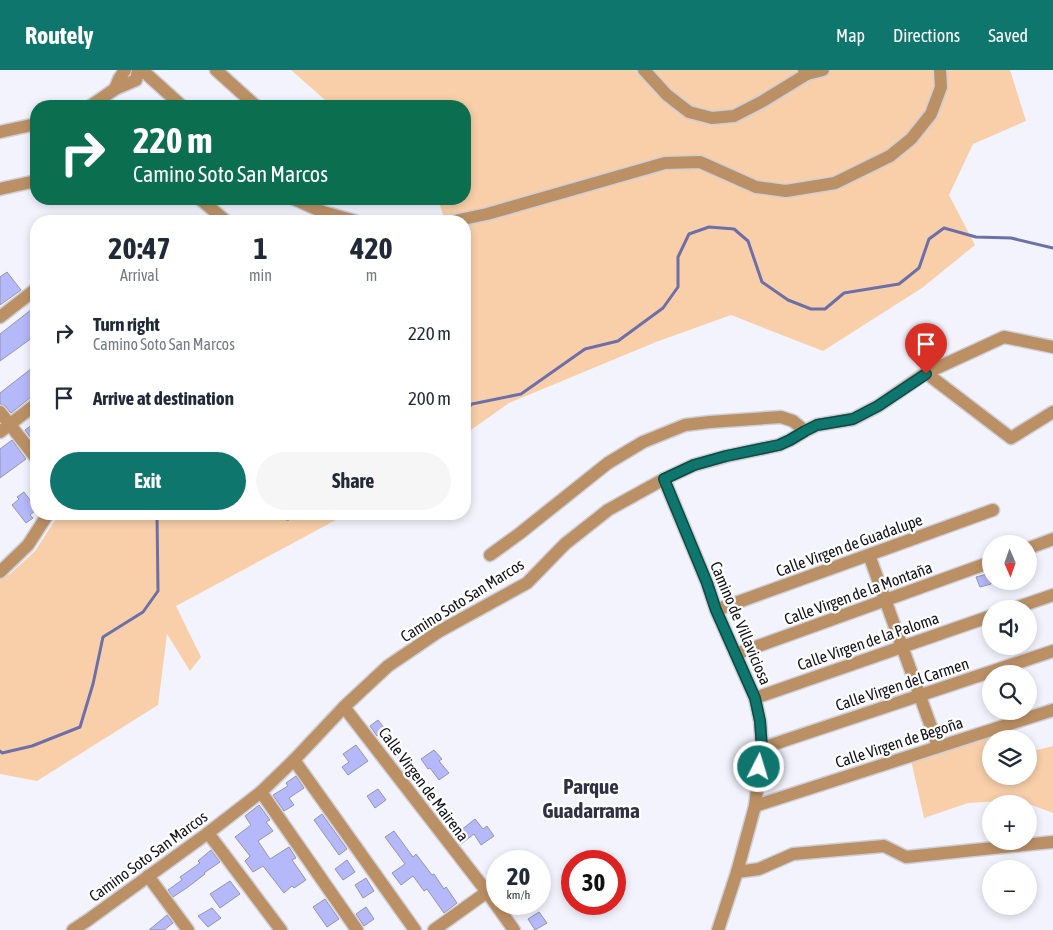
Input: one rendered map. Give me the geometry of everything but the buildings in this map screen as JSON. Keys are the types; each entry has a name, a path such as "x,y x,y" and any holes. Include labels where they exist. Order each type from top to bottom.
{"street":[{"path":"115,89 125,70"},
{"path":"100,100 115,89 136,80 138,70"},
{"path":"142,70 175,100"},
{"path":"216,70 249,100"},
{"path":"644,70 667,95 689,112 712,118 734,116 763,101 805,72 823,70"},
{"path":"471,217 665,163 700,162 756,187 786,191 835,184 890,156 911,140 931,114 941,87 940,70"},
{"path":"0,132 30,125"},
{"path":"0,189 30,182"},
{"path":"207,205 219,215"},
{"path":"307,205 334,215"},
{"path":"0,317 30,293"},
{"name":"Camino Soto San Marcos","path":"73,930 92,925 148,876 261,792 344,707 388,666 438,632 527,583 564,544 608,510 664,479 694,465 779,445 812,427 853,419 878,406 926,374 1004,337 1053,348"},
{"path":"926,374 1011,438 1053,412"},
{"path":"5,428 30,409"},
{"path":"0,412 5,428 30,452"},
{"path":"490,555 608,463 643,442 674,429 685,425 710,422 782,417 793,421 805,431"},
{"name":"Camino de Villaviciosa","path":"664,479 707,583 716,610 755,698 760,721 762,748 755,806 737,872 718,930"},
{"name":"Calle Virgen de Guadalupe","path":"716,610 993,510"},
{"path":"0,572 28,546 44,520"},
{"path":"1038,545 1053,539"},
{"path":"869,555 938,746"},
{"name":"Calle Virgen de la Montaña","path":"736,654 982,565"},
{"path":"1037,600 1053,595"},
{"name":"Calle Virgen de la Paloma","path":"755,698 982,619"},
{"name":"Calle Virgen del Carmen","path":"762,748 1053,651"},
{"name":"Calle Virgen de Mairena","path":"344,707 486,891"},
{"name":"Calle Virgen de Begoña","path":"755,806 1053,710"},
{"path":"294,760 415,930"},
{"path":"261,792 357,930"},
{"path":"208,833 281,930"},
{"path":"737,872 759,869 793,854 884,846 906,857 1053,842"},
{"path":"148,876 188,930"},
{"path":"434,930 486,893"},
{"name":"Calle Virgen de Mairena","path":"503,915 514,930"}],"shaded area":[{"path":"291,70 1010,70 1026,121 973,144 949,195 975,245 922,288 823,351 731,315 656,342 509,403 471,430 471,215 443,215 440,205 471,205 471,100 325,100"},
{"path":"55,520 336,520 176,606 201,657 190,671 167,634 158,705 37,781 0,774 0,579 10,574 35,551"},
{"path":"982,738 982,785 1037,785 1037,750 1053,746 1053,813 1037,807 1037,795 982,795 982,802 968,803 924,818 911,760"}],"waterway":[{"path":"471,405 521,394 585,349 618,341 663,308 678,287 678,257 689,234 709,227 734,229 748,241 762,282 788,300 811,309 825,309 844,293 899,284 919,268 929,239 944,228 976,237 1011,238 1053,248"},
{"path":"0,751 2,753 32,746 80,727 93,684 103,637 143,612 158,591 157,520"}],"district":[{"name":"Parque Guadarrama","path":"591,799"}],"route":[{"path":"759,767 762,748 760,721 755,698 716,610 707,583 664,479 694,465 779,445 817,425 853,419 878,406 926,374"}]}
